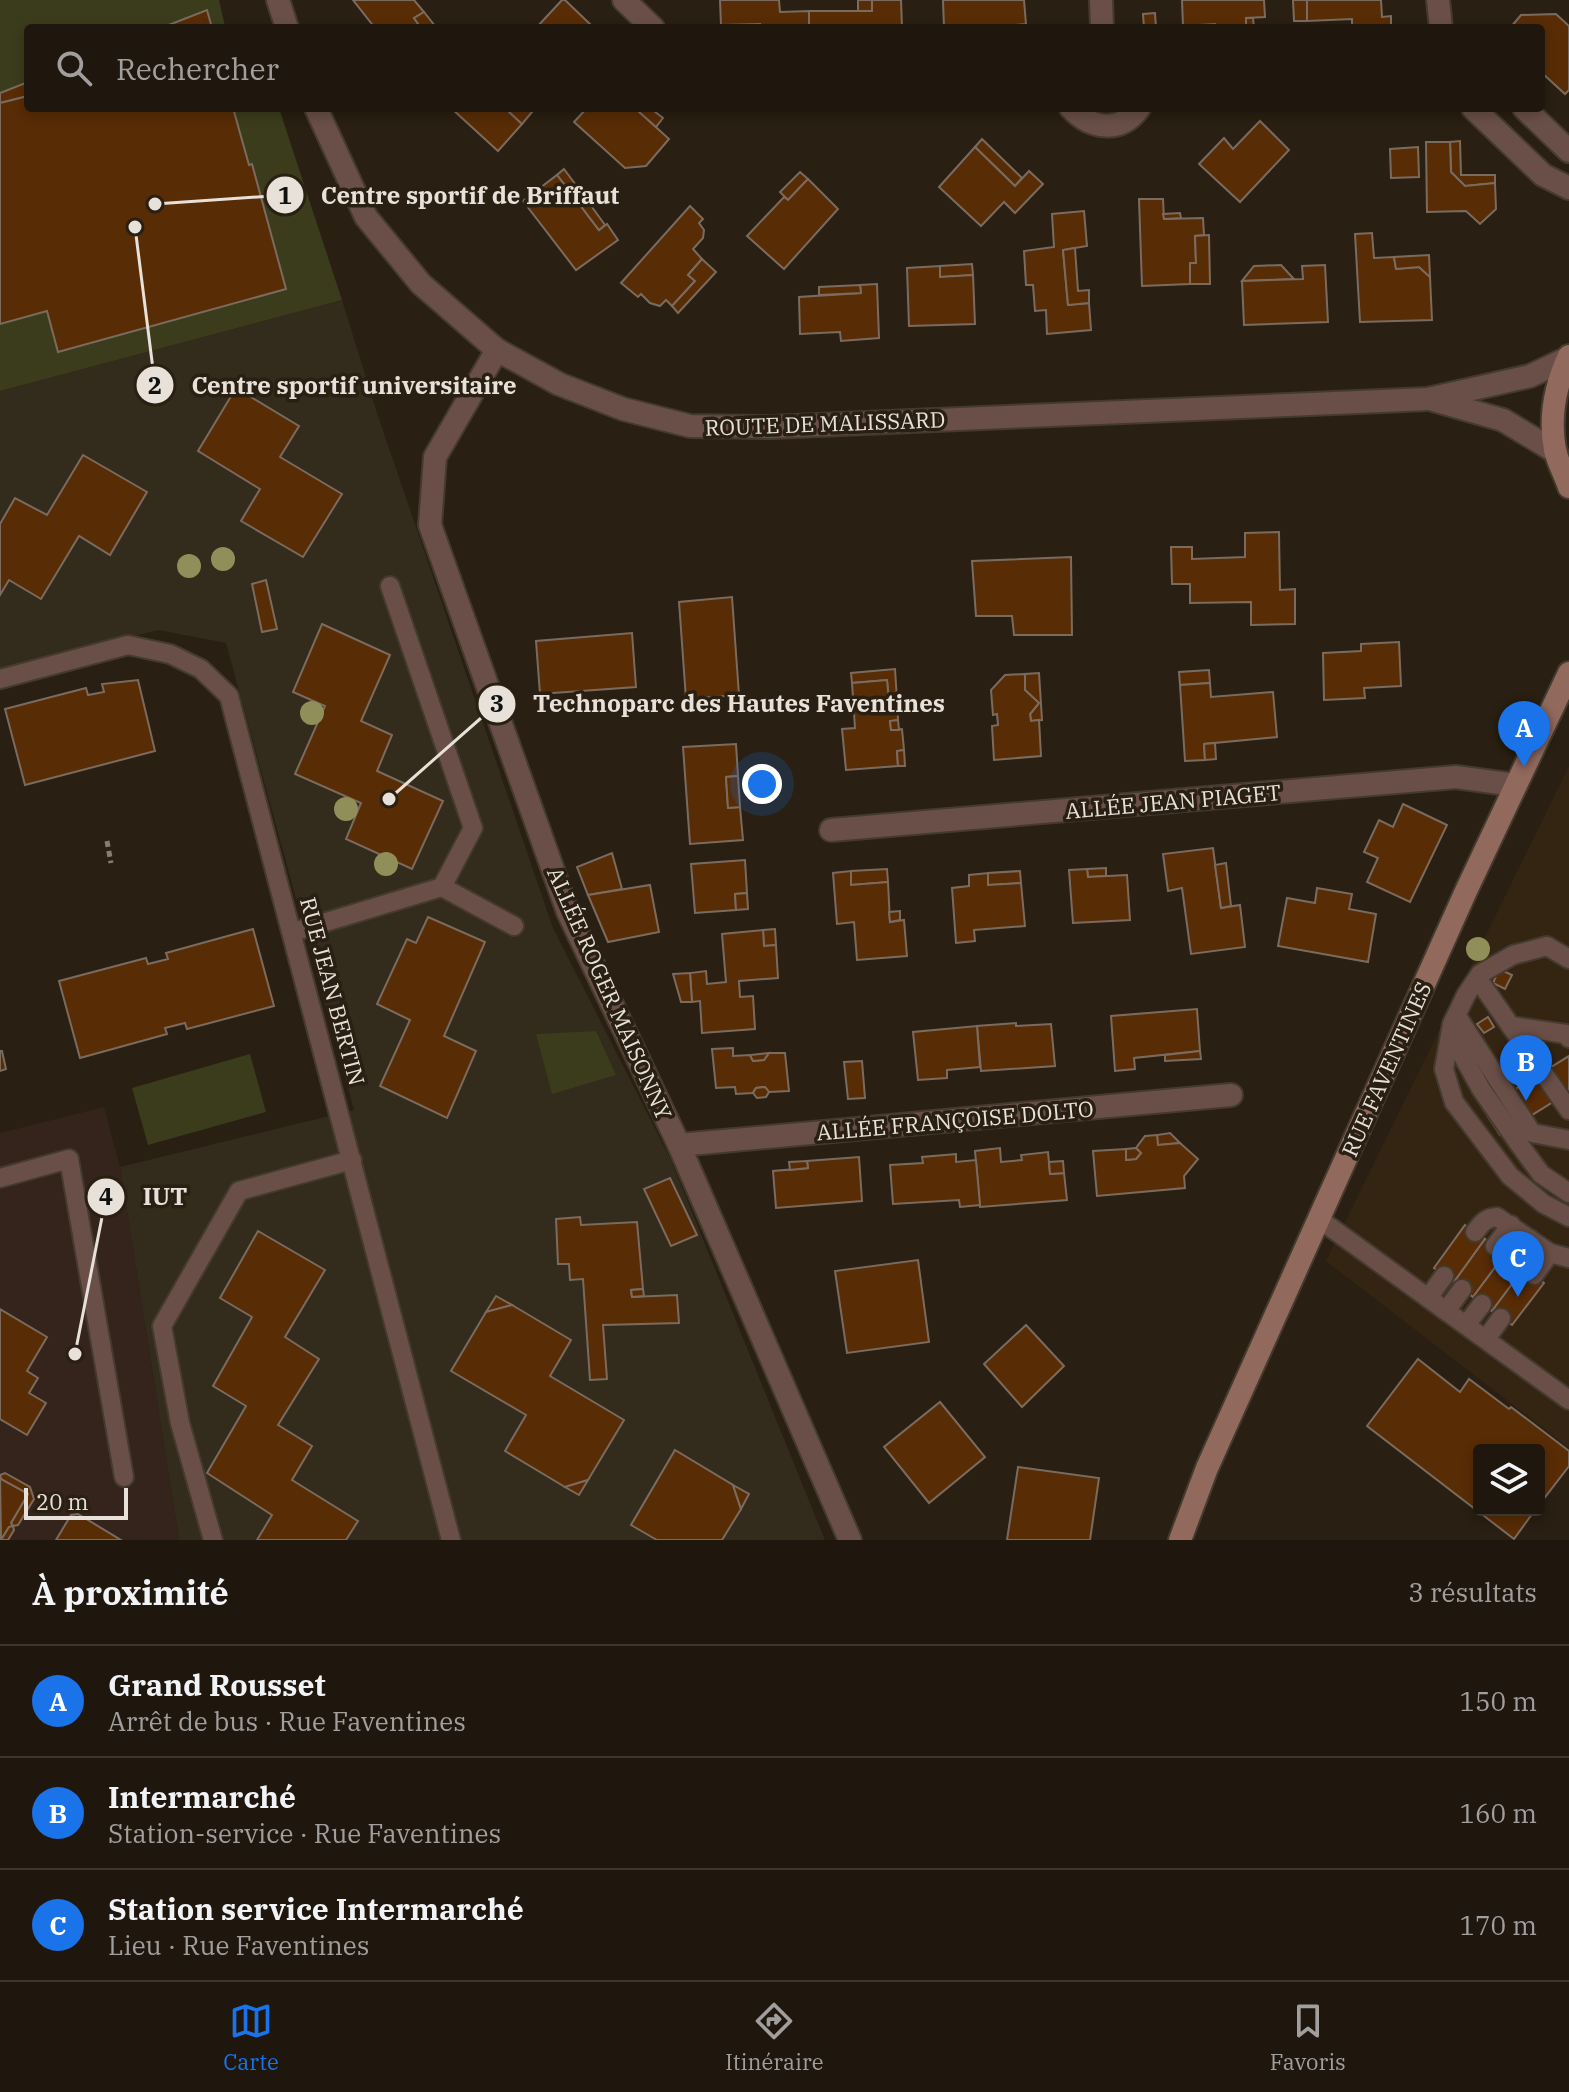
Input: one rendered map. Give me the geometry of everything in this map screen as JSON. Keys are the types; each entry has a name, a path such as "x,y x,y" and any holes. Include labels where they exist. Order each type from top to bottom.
{"main road":[{"path":"1568,357 1556,388 1552,419 1556,452 1569,487"},
{"name":"RUE FAVENTINES","path":"1180,1540 1207,1468 1515,785 1569,673"},
{"name":"RUE FAVENTINES","path":"1166,1540 1207,1468"}],"street":[{"path":"278,0 286,24"},
{"path":"1101,0 1102,24"},
{"path":"1438,0 1441,24"},
{"path":"627,1 649,24"},
{"name":"ROUTE DE MALISSARD","path":"318,112 366,217 421,284 497,350 559,384 623,409 690,426 771,427 1428,399 1530,376 1568,357"},
{"path":"1076,112 1090,124 1111,126 1132,118 1136,112"},
{"path":"1477,112 1543,175 1569,188"},
{"path":"1528,112 1569,151"},
{"name":"ALLÉE ROGER MAISONNY","path":"497,350 435,457 430,525 568,912 679,1145 850,1540"},
{"name":"ROUTE DE MALISSARD","path":"1428,399 1503,420 1556,452"},
{"name":"ALLÉE JEAN PIAGET","path":"831,830 1456,777 1515,785"},
{"name":"ALLÉE FRANÇOISE DOLTO","path":"679,1145 1231,1095"}],"lane":[{"path":"390,586 473,828 442,887"},
{"name":"RUE JEAN BERTIN","path":"0,679 128,645 170,654 201,669 229,696 451,1540"},
{"path":"293,932 442,887 514,926"},
{"path":"1569,959 1547,946 1513,955 1480,974 1454,1020 1444,1069 1454,1102 1510,1176 1544,1204 1569,1217"},
{"path":"1478,979 1569,1110"},
{"path":"1454,1020 1532,1133 1569,1140"},
{"path":"1454,1020 1461,1053 1481,1089 1541,1174 1569,1193"},
{"path":"1511,1026 1566,1034 1569,1038"},
{"path":"0,1178 69,1159 124,1477"},
{"path":"213,1540 180,1423 162,1326 239,1191 352,1160"},
{"path":"1475,1232 1483,1222 1497,1217 1550,1253 1569,1258"},
{"path":"1319,1219 1569,1400"},
{"path":"1495,1246 1511,1225"},
{"path":"1514,1261 1530,1239"},
{"path":"1534,1275 1550,1253"},
{"path":"1428,1298 1444,1276"},
{"path":"1446,1311 1462,1289"},
{"path":"1466,1325 1482,1304"},
{"path":"1486,1339 1501,1318"}],"path":[{"path":"107,841 111,863"}],"shaded area":[{"path":"342,300 377,413 553,928 670,1158 825,1540 179,1540 120,1167 354,1110 226,643 158,630 0,671 0,391"},
{"path":"1569,766 1569,1448 1326,1261"},
{"path":"104,1107 120,1167 179,1540 0,1540 0,1133"}],"green space":[{"path":"0,0 219,0 225,24 24,24 24,112 280,112 342,300 0,391"},
{"path":"596,1031 616,1075 552,1094 536,1034"},
{"path":"250,1054 266,1112 148,1145 132,1088"}],"building":[{"path":"353,0 414,0 424,12 414,18 418,24 372,24"},
{"path":"565,0 590,24 540,24"},
{"path":"720,0 779,0 780,12 809,11 809,24 721,24"},
{"path":"858,0 872,0 872,11 858,11"},
{"path":"872,0 901,0 902,24 809,24 809,11 872,11"},
{"path":"943,0 1024,0 1026,24 944,24"},
{"path":"1182,0 1264,0 1265,17 1246,18 1246,24 1183,24"},
{"path":"1293,0 1307,0 1307,21 1294,21"},
{"path":"1307,0 1381,0 1382,17 1391,16 1391,24 1352,24 1352,19 1307,21"},
{"path":"207,10 211,24 171,24"},
{"path":"424,12 433,24 418,24 414,18"},
{"path":"1155,13 1156,24 1144,24 1143,14"},
{"path":"1556,14 1569,26 1569,90 1565,94 1545,76 1545,24 1513,24 1521,15"},
{"path":"1246,18 1253,18 1254,24 1246,24"},
{"path":"24,84 24,97 0,103 0,93"},
{"path":"24,97 24,112 234,112 249,165 252,164 286,289 58,352 47,311 0,324 0,103"},
{"path":"455,112 509,112 522,124 498,151"},
{"path":"509,112 532,112 522,124"},
{"path":"583,112 639,112 669,139 646,166 625,168 574,122"},
{"path":"639,112 655,112 663,118 656,127"},
{"path":"1260,121 1289,150 1240,202 1199,164 1224,138 1233,149"},
{"path":"982,139 1022,178 1015,186 975,147"},
{"path":"1460,141 1461,175 1495,175 1495,183 1465,186 1451,172 1450,142"},
{"path":"1426,142 1450,142 1451,172 1465,186 1495,183 1496,209 1480,224 1466,211 1427,212"},
{"path":"975,147 1015,186 1029,171 1043,184 1015,213 1004,202 981,226 939,187"},
{"path":"1418,147 1419,177 1391,178 1390,149"},
{"path":"564,169 584,196 577,201 557,175"},
{"path":"800,172 808,179 788,200 780,192"},
{"path":"557,175 599,230 607,224 618,240 576,270 523,201"},
{"path":"808,179 838,209 784,269 747,236 784,197 788,200"},
{"path":"584,196 605,225 599,230 577,201"},
{"path":"1139,199 1163,199 1164,219 1203,218 1204,235 1195,236 1196,263 1190,263 1190,284 1142,286"},
{"path":"690,206 703,219 699,223 704,230 703,238 693,249 702,259 688,275 695,281 672,306 666,300 660,306 650,303 621,283"},
{"path":"1084,211 1087,246 1063,250 1068,305 1089,303 1091,330 1047,334 1046,310 1035,311 1033,285 1026,285 1024,251 1054,247 1052,214"},
{"path":"1180,213 1181,218 1164,219 1163,214"},
{"path":"1372,233 1374,258 1394,257 1396,269 1419,267 1430,277 1432,320 1360,322 1355,234"},
{"path":"1209,235 1210,284 1190,284 1190,263 1196,263 1195,236"},
{"path":"1075,248 1078,291 1089,290 1089,303 1068,305 1063,250"},
{"path":"1429,255 1430,277 1419,267 1396,269 1394,257"},
{"path":"702,259 716,272 678,313 672,306 695,281 688,275"},
{"path":"972,264 973,275 940,277 940,266"},
{"path":"1281,265 1294,279 1242,281 1254,266"},
{"path":"1325,265 1328,322 1244,325 1242,281 1303,279 1302,266"},
{"path":"940,266 940,277 973,275 975,324 909,326 907,268"},
{"path":"877,284 879,338 841,341 840,332 800,334 799,297 861,293 860,285"},
{"path":"860,285 861,293 819,295 819,287"},
{"path":"236,388 299,426 280,457 342,494 303,557 241,521 260,489 198,451"},
{"path":"83,455 147,492 110,555 79,536 41,599 9,580 0,595 0,524 15,498 47,515"},
{"path":"1279,532 1280,590 1295,589 1295,624 1251,625 1251,602 1190,603 1190,584 1172,584 1171,547 1192,547 1192,559 1245,557 1245,533"},
{"path":"1071,557 1072,635 1014,635 1012,616 976,616 972,561"},
{"path":"266,580 277,629 262,632 252,584"},
{"path":"732,597 739,695 686,699 679,602"},
{"path":"322,624 390,655 361,721 392,735 377,771 443,801 412,869 346,839 361,803 295,774 325,706 293,692"},
{"path":"632,633 636,687 540,694 536,641"},
{"path":"1399,642 1401,686 1364,688 1365,698 1324,700 1323,653 1361,651 1361,644"},
{"path":"895,669 897,700 889,701 887,680 852,683 851,673"},
{"path":"1209,670 1210,683 1180,685 1179,672"},
{"path":"1039,673 1042,720 1031,721 1030,714 1039,703 1025,690 1025,674"},
{"path":"1025,674 1025,690 1039,703 1030,714 1031,721 1039,720 1041,756 994,760 992,726 998,725 997,714 993,715 991,690 1005,675"},
{"path":"138,680 155,751 25,785 5,709 86,688 88,695 104,692 102,684"},
{"path":"887,680 889,701 897,700 898,720 890,721 891,730 902,729 904,750 897,751 898,766 846,770 842,729 855,728 852,683"},
{"path":"1210,683 1211,697 1273,692 1277,737 1204,744 1205,760 1185,761 1180,685"},
{"path":"898,720 899,730 891,730 890,721"},
{"path":"1215,743 1216,759 1205,760 1204,744"},
{"path":"736,744 738,776 726,777 728,808 740,807 743,840 690,844 683,747"},
{"path":"904,750 905,766 898,766 897,751"},
{"path":"738,776 740,807 728,808 726,777"},
{"path":"1403,804 1447,825 1410,902 1367,882 1378,858 1364,852 1379,820 1393,827"},
{"path":"1213,848 1221,908 1240,905 1245,947 1191,954 1182,888 1168,891 1163,854"},
{"path":"612,853 622,889 588,895 577,867"},
{"path":"745,860 747,893 735,894 736,910 695,913 691,864"},
{"path":"1226,863 1231,906 1221,908 1215,865"},
{"path":"1106,868 1106,876 1088,877 1087,869"},
{"path":"887,869 888,882 851,885 851,871"},
{"path":"1087,869 1088,877 1127,875 1130,920 1073,923 1069,870"},
{"path":"851,871 851,885 888,882 890,922 904,920 907,956 857,960 854,922 837,924 833,873"},
{"path":"1020,871 1021,883 988,885 988,873"},
{"path":"988,873 988,885 1021,883 1025,926 974,930 975,941 956,943 952,888 969,886 969,875"},
{"path":"650,885 659,932 608,942 588,895"},
{"path":"1317,888 1352,894 1349,909 1376,914 1368,962 1278,946 1287,898 1315,903"},
{"path":"747,893 748,909 736,910 735,894"},
{"path":"900,911 900,920 890,922 889,912"},
{"path":"428,917 485,942 444,1036 476,1051 447,1118 380,1086 410,1020 377,1004 407,939 416,943"},
{"path":"253,929 274,1006 187,1029 185,1023 165,1028 167,1034 80,1058 59,981 146,958 148,964 168,959 166,953"},
{"path":"775,929 776,945 764,946 763,930"},
{"path":"763,930 764,946 776,945 778,978 739,981 740,997 753,996 755,1029 702,1033 700,1001 692,1002 690,973 706,971 707,984 726,982 722,934"},
{"path":"1499,969 1512,975 1505,989 1493,983"},
{"path":"690,973 692,1002 681,1002 673,974"},
{"path":"1197,1009 1200,1051 1134,1058 1135,1069 1115,1071 1111,1016"},
{"path":"1488,1017 1494,1027 1484,1033 1477,1024"},
{"path":"1016,1023 1016,1026 1051,1024 1055,1066 981,1071 977,1026"},
{"path":"977,1026 980,1067 947,1070 947,1078 918,1080 913,1032"},
{"path":"733,1048 733,1056 750,1055 753,1061 764,1060 769,1053 785,1053 789,1091 769,1092 765,1087 756,1088 753,1093 736,1094 735,1087 716,1088 712,1049"},
{"path":"0,1051 6,1069 0,1071"},
{"path":"1200,1051 1201,1059 1165,1061 1165,1055"},
{"path":"769,1053 764,1060 753,1061 750,1055"},
{"path":"1569,1056 1569,1092 1500,1135 1483,1109"},
{"path":"862,1061 865,1098 848,1099 844,1062"},
{"path":"765,1087 769,1092 766,1097 757,1098 753,1093 756,1088"},
{"path":"1170,1133 1180,1143 1158,1145 1157,1135"},
{"path":"1157,1135 1158,1145 1180,1143 1198,1159 1184,1176 1185,1188 1097,1196 1093,1151 1126,1149 1126,1160 1136,1159 1141,1153 1136,1148 1145,1136"},
{"path":"1000,1148 1001,1162 1022,1160 1021,1155 1048,1152 1050,1174 1064,1173 1067,1200 980,1207 975,1151"},
{"path":"1136,1148 1141,1153 1136,1159 1126,1160 1126,1149"},
{"path":"956,1154 956,1162 976,1160 980,1205 960,1207 959,1200 893,1204 890,1165 923,1163 922,1157"},
{"path":"859,1157 862,1201 776,1208 773,1171 808,1168 807,1161"},
{"path":"807,1161 808,1168 790,1170 789,1162"},
{"path":"1063,1161 1064,1173 1050,1174 1049,1162"},
{"path":"670,1178 697,1235 671,1246 644,1189"},
{"path":"580,1217 581,1225 637,1222 643,1289 631,1290 632,1297 677,1295 679,1323 603,1325 607,1379 590,1380 583,1279 570,1280 569,1264 558,1264 556,1219"},
{"path":"1465,1225 1485,1239 1454,1282 1434,1268"},
{"path":"258,1231 325,1270 285,1337 319,1359 278,1425 312,1446 292,1480 358,1521 346,1540 257,1540 272,1515 207,1473 246,1406 213,1386 252,1317 220,1298"},
{"path":"1485,1239 1505,1254 1473,1297 1454,1282"},
{"path":"1505,1254 1524,1268 1492,1311 1473,1297"},
{"path":"918,1260 929,1342 847,1353 835,1271"},
{"path":"1524,1268 1544,1283 1512,1325 1492,1311"},
{"path":"643,1289 644,1296 632,1297 631,1290"},
{"path":"496,1296 512,1305 486,1312"},
{"path":"512,1305 571,1340 550,1376 624,1420 588,1480 565,1487 505,1451 526,1415 451,1371 486,1312"},
{"path":"0,1309 47,1337 27,1371 38,1378 29,1393 46,1403 27,1435 0,1419"},
{"path":"1026,1325 1064,1366 1022,1407 984,1364"},
{"path":"1418,1359 1460,1392 1469,1379 1509,1409 1511,1407 1569,1451 1569,1466 1545,1497 1545,1444 1473,1444 1473,1507 1367,1426"},
{"path":"940,1402 985,1457 929,1503 884,1447"},
{"path":"675,1450 733,1485 741,1509 722,1540 657,1540 631,1525"},
{"path":"1018,1467 1099,1478 1090,1540 1007,1540"},
{"path":"5,1473 30,1487 34,1499 18,1525 13,1526 11,1523 28,1494 1,1479 0,1475"},
{"path":"0,1476 28,1494 11,1523 13,1526 1,1540"},
{"path":"588,1480 579,1495 565,1487"},
{"path":"733,1485 749,1494 741,1509"},
{"path":"78,1514 121,1540 56,1540 71,1515"},
{"path":"1484,1516 1531,1516 1514,1539"},
{"path":"13,1526 8,1540 1,1540 9,1527"}],"place":[{"name":"Centre sportif de Briffaut","path":"155,204"},
{"name":"Centre sportif universitaire","path":"135,227"},
{"name":"Grand Rousset","path":"1524,767"},
{"name":"Technoparc des Hautes Faventines","path":"389,799"},
{"name":"Intermarché","path":"1526,1101"},
{"name":"Station service Intermarché","path":"1518,1297"},
{"name":"IUT","path":"75,1354"}]}
